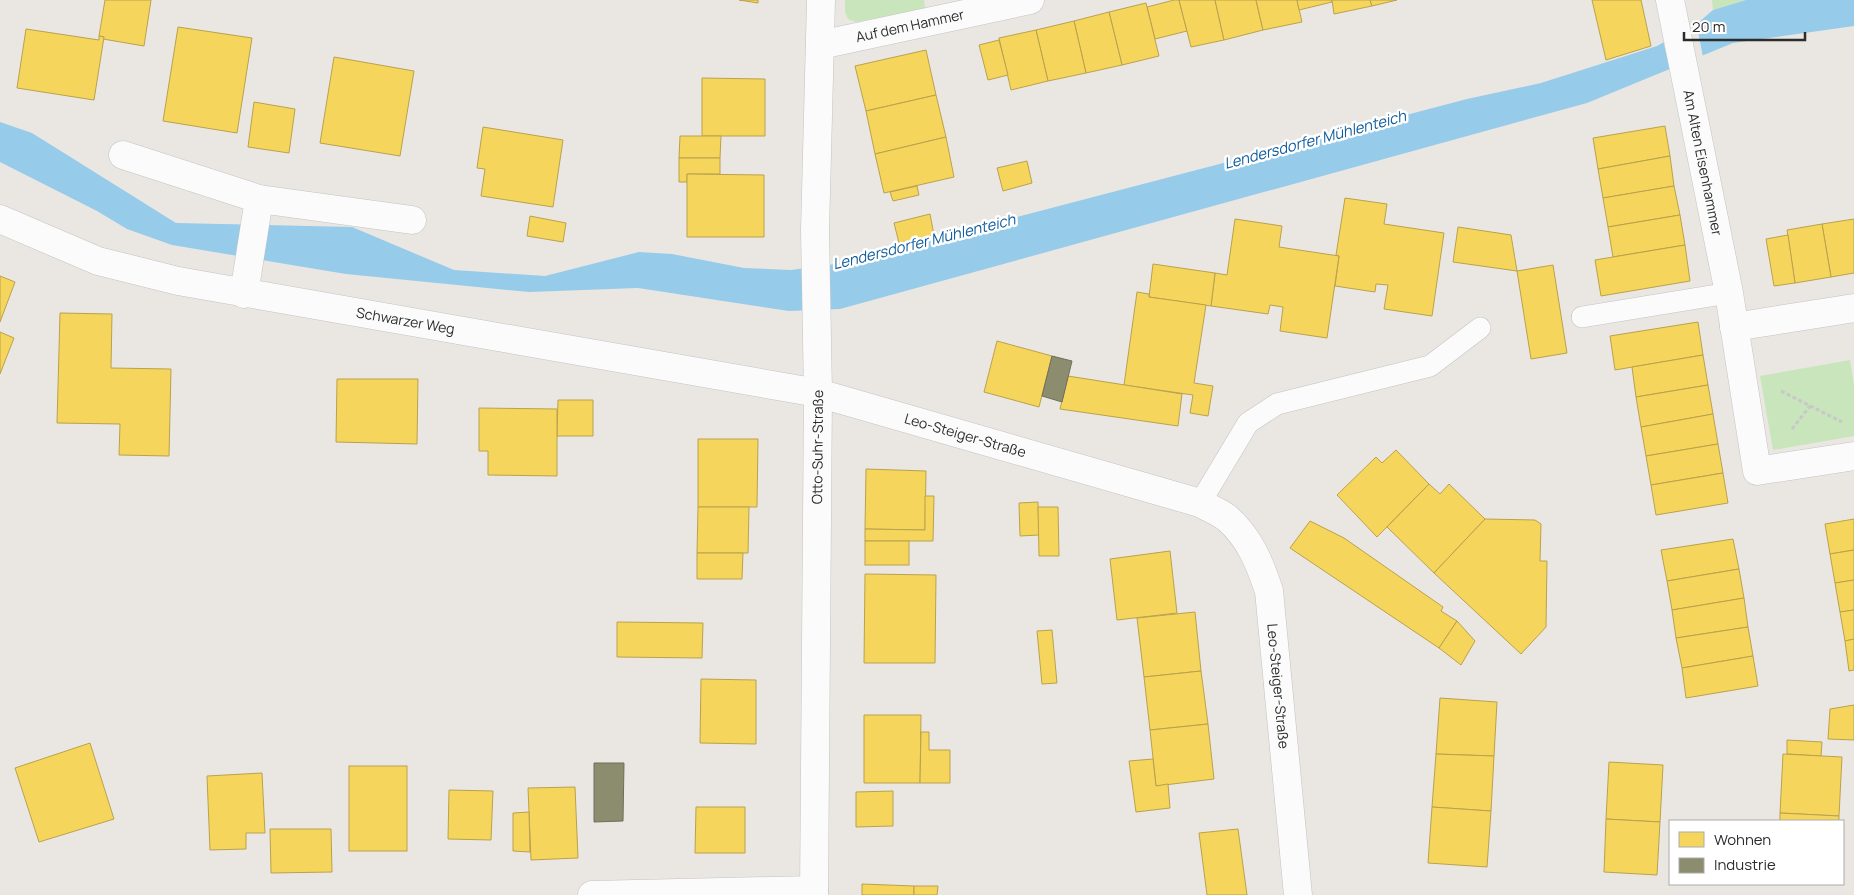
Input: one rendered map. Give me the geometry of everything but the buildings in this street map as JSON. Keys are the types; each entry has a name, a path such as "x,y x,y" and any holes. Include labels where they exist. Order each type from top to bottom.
{"street":[{"name":"Otto-Suhr-Straße","path":"814,893 818,393 815,231 821,0"},
{"name":"Auf dem Hammer","path":"820,45 1030,0"},
{"name":"Am Alten Eisenhammer","path":"1672,9 1729,293 1758,471 1854,456"},
{"path":"123,155 258,206 412,220"},
{"path":"246,283 258,206"},
{"name":"Schwarzer Weg","path":"0,220 98,261 178,281 246,283 818,393"},
{"path":"1734,327 1854,308"},
{"name":"Leo-Steiger-Straße","path":"818,393 1200,503 1226,518 1245,537 1258,560 1269,591 1300,894"},
{"path":"592,895 814,893"}],"lane":[{"path":"1582,317 1729,293"},
{"path":"1200,503 1248,422 1277,404 1430,366 1480,328"}],"path":[{"path":"1744,388 1767,384 1845,424"}],"green space":[{"path":"845,0 924,0 925,9 856,22 848,19 845,11"},
{"path":"1712,0 1746,0 1713,10"},
{"path":"1850,360 1854,385 1854,436 1773,450 1760,376"}],"water":[{"name":"Lendersdorfer Mühlenteich","path":"1746,0 1854,0 1854,26 1733,43 1587,103 840,309 789,311 638,288 529,292 346,274 172,245 127,229 97,211 0,162 0,122 32,133 176,223 352,227 454,270 545,276 639,252 672,254 744,268 791,270 842,263 1467,99 1541,83 1657,46 1699,22 1713,10"}],"pier":[{"path":"1696,21 1703,57 1670,71 1663,40"}]}
